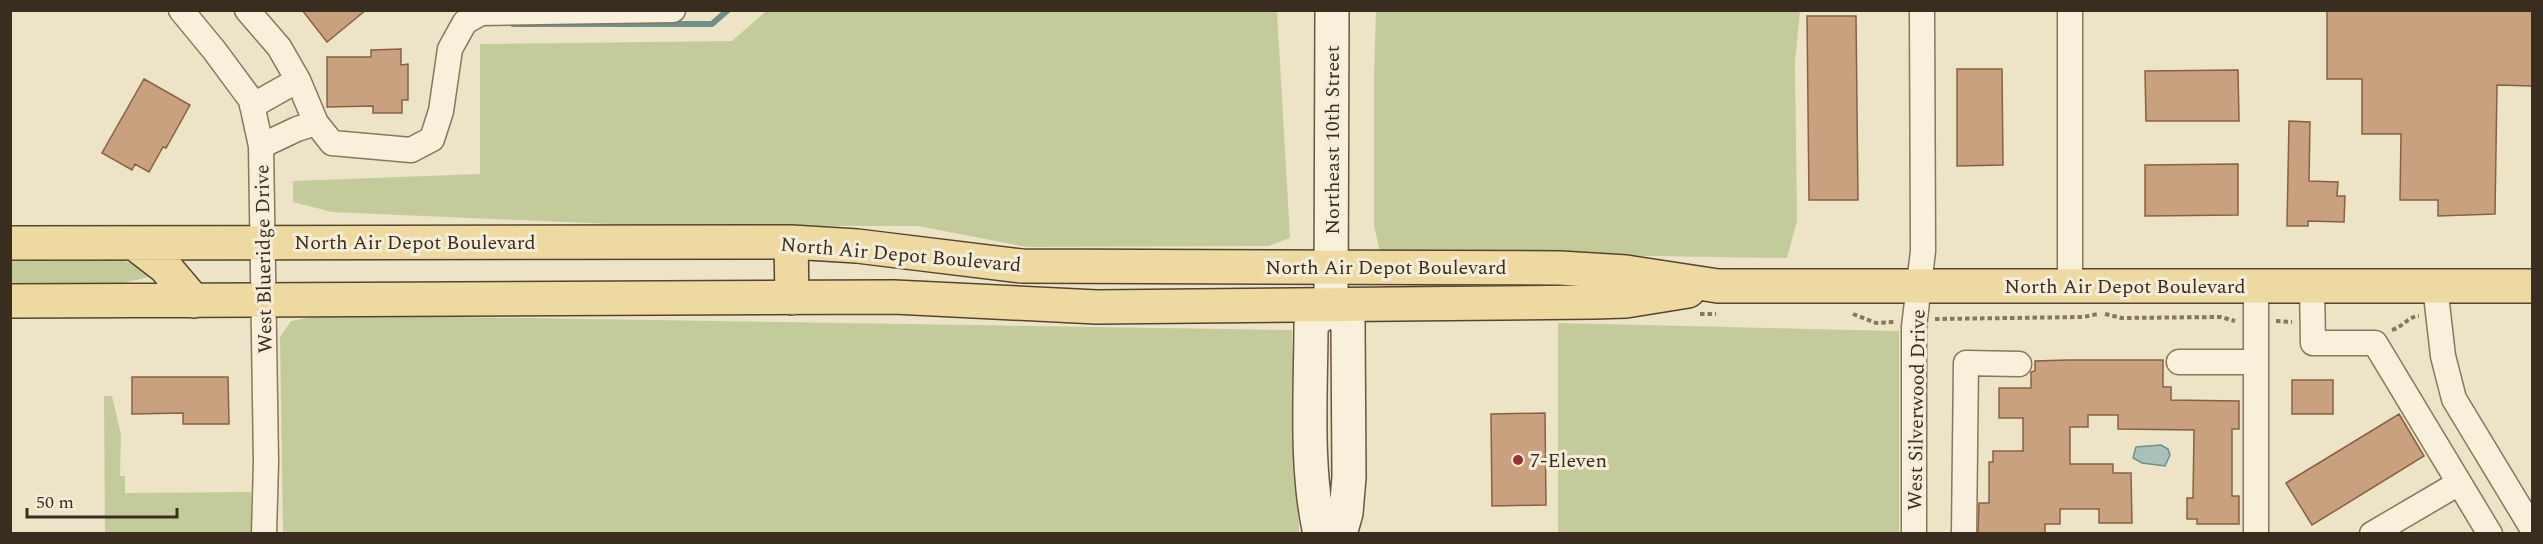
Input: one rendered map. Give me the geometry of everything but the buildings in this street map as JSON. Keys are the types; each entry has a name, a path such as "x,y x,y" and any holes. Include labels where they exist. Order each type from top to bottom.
{"main road":[{"name":"Northeast 10th Street","path":"1331,306 1332,10"},
{"name":"North Air Depot Boulevard","path":"10,243 791,242 857,246 1022,266 1560,268 1626,272 1722,300"},
{"path":"791,242 792,298"},
{"path":"134,243 165,267 194,301"},
{"name":"North Air Depot Boulevard","path":"10,301 938,298 1097,307 1331,306 1722,300 1919,287 2070,286 2312,286 2437,301 2532,286"},
{"path":"1320,534 1312,465 1311,324 1331,306 1348,323 1349,477 1346,513 1340,534"}],"street":[{"name":"West Blueridge Drive","path":"180,10 214,50 251,100 261,146 266,462 264,534"},
{"path":"247,10 279,47 298,80 316,123 332,143 411,150 432,139 441,111 450,49 465,22 481,13 673,10"},
{"name":"West Silverwood Drive","path":"1914,534 1915,321 1923,251 1922,10"},
{"path":"2070,10 2070,286"},
{"path":"252,106 298,80"},
{"path":"261,146 316,123"},
{"path":"2256,286 2256,534"},
{"path":"2312,286 2313,343 2375,343 2490,534"},
{"path":"2437,301 2443,356 2454,399 2532,528"},
{"path":"2179,362 2256,362"},
{"path":"1964,534 1966,363 2019,364"},
{"path":"2372,534 2460,483"}],"path":[{"path":"1690,314 1722,300"},
{"path":"2391,330 2400,328 2409,318 2437,301"},
{"path":"1845,314 1857,314 1876,323 2099,314 2122,318 2221,317 2235,321 2313,322"}],"green space":[{"path":"766,11 1277,11 1290,238 1269,246 1027,247 918,226 633,225 332,212 293,202 293,181 480,174 480,44 732,41"},
{"path":"1376,11 1800,11 1795,62 1797,221 1787,258 1380,252 1374,226"},
{"path":"112,257 140,266 153,276 111,286 11,288 10,258"},
{"path":"323,315 1292,330 1299,533 283,533 280,337 291,321"},
{"path":"1558,323 1899,331 1899,533 1558,533"},
{"path":"104,396 112,396 121,435 120,476 125,476 125,493 251,492 251,533 105,533"}],"water":[{"path":"2161,445 2168,449 2170,455 2165,466 2142,463 2133,458 2136,447"}],"waterway":[{"path":"513,24 712,24 728,10"}],"place":[{"name":"7-Eleven","path":"1518,460"}]}
